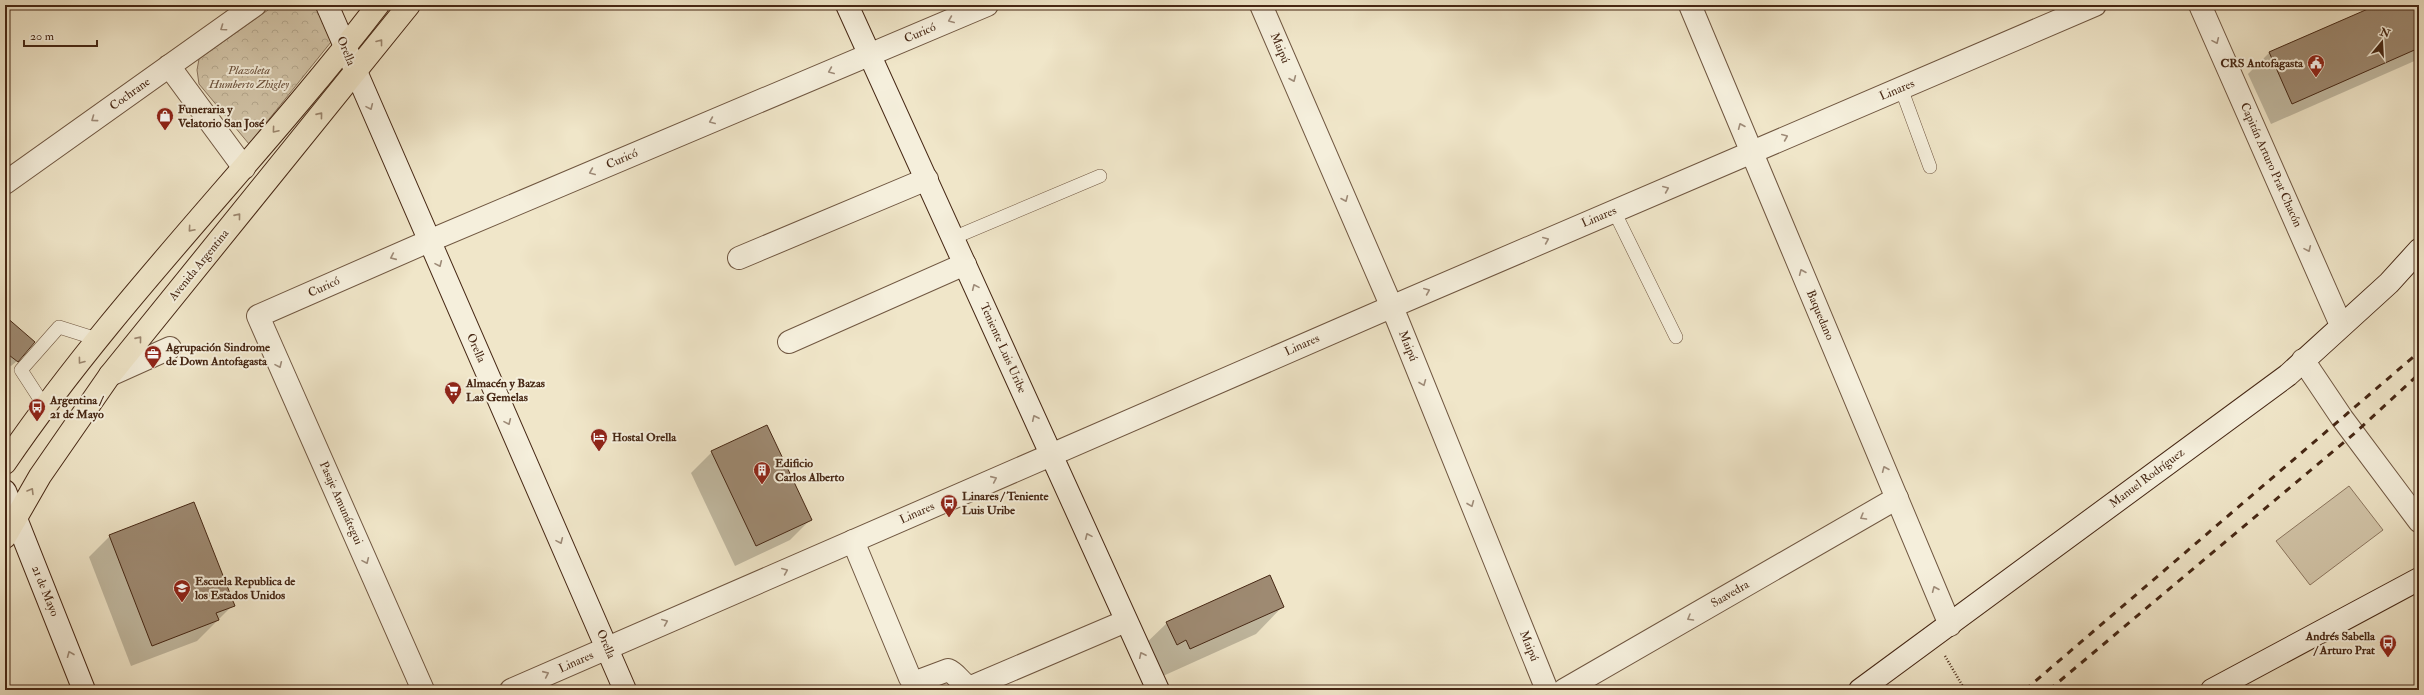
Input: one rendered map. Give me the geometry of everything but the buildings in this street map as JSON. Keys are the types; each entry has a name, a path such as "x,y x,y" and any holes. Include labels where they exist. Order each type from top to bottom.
{"main road":[{"path":"5,463 97,339 244,168 378,5"},
{"name":"Avenida Argentina","path":"5,536 40,476 110,375 410,5"}],"street":[{"name":"Cochrane","path":"5,183 254,5"},
{"name":"Orella","path":"327,5 625,690"},
{"name":"Teniente Luis Uribe","path":"847,5 1158,690"},
{"name":"Curicó","path":"258,316 429,241 987,5"},
{"name":"Maipú","path":"1261,5 1391,306 1547,690"},
{"name":"Baquedano","path":"1690,5 1897,498 1942,631"},
{"name":"Linares","path":"510,690 1391,306 2095,5"},
{"name":"Capitán Arturo Prat Chacón","path":"2200,5 2341,325"},
{"path":"169,66 244,168"},
{"path":"739,258 927,179"},
{"name":"Manuel Rodríguez","path":"1860,690 2288,375 2341,325 2389,283 2419,250"},
{"path":"789,342 965,264"},
{"name":"Pasaje Amunátegui","path":"258,316 423,690"},
{"path":"110,375 170,348"},
{"path":"2304,360 2342,418 2419,521"},
{"name":"21 de Mayo","path":"5,491 84,690"},
{"name":"Saavedra","path":"1564,690 1897,498"},
{"path":"853,541 910,678 916,682 948,670 954,673 965,686 971,687 1126,621"},
{"path":"2212,690 2419,580"}],"lane":[{"path":"1901,88 1930,167"},
{"path":"953,238 1100,176"},
{"path":"1614,211 1676,337"},
{"path":"46,407 21,370 34,351 58,327 97,339"}],"path":[{"path":"1942,631 1965,690"}],"green space":[{"name":"Plazoleta Humberto Zhigley","path":"275,5 316,5 331,42 249,144 199,84 197,70 199,59"},
{"path":"2349,486 2383,530 2310,585 2276,541"}],"railway":[{"path":"2025,690 2419,352"},
{"path":"2049,690 2355,433 2419,374"}],"place":[{"name":"CRS Antofagasta","path":"2316,78"},
{"name":"Funeraria y Velatorio San José","path":"165,131"},
{"name":"Agrupación Sindrome de Down Antofagasta","path":"153,369"},
{"name":"Almacén y Bazas Las Gemelas","path":"453,405"},
{"name":"Argentina / 21 de Mayo","path":"37,422"},
{"name":"Hostal Orella","path":"599,452"},
{"name":"Edificio Carlos Alberto","path":"762,485"},
{"name":"Linares / Teniente Luis Uribe","path":"949,518"},
{"name":"Escuela Republica de los Estados Unidos","path":"182,603"},
{"name":"Andrés Sabella / Arturo Prat","path":"2388,658"}]}
